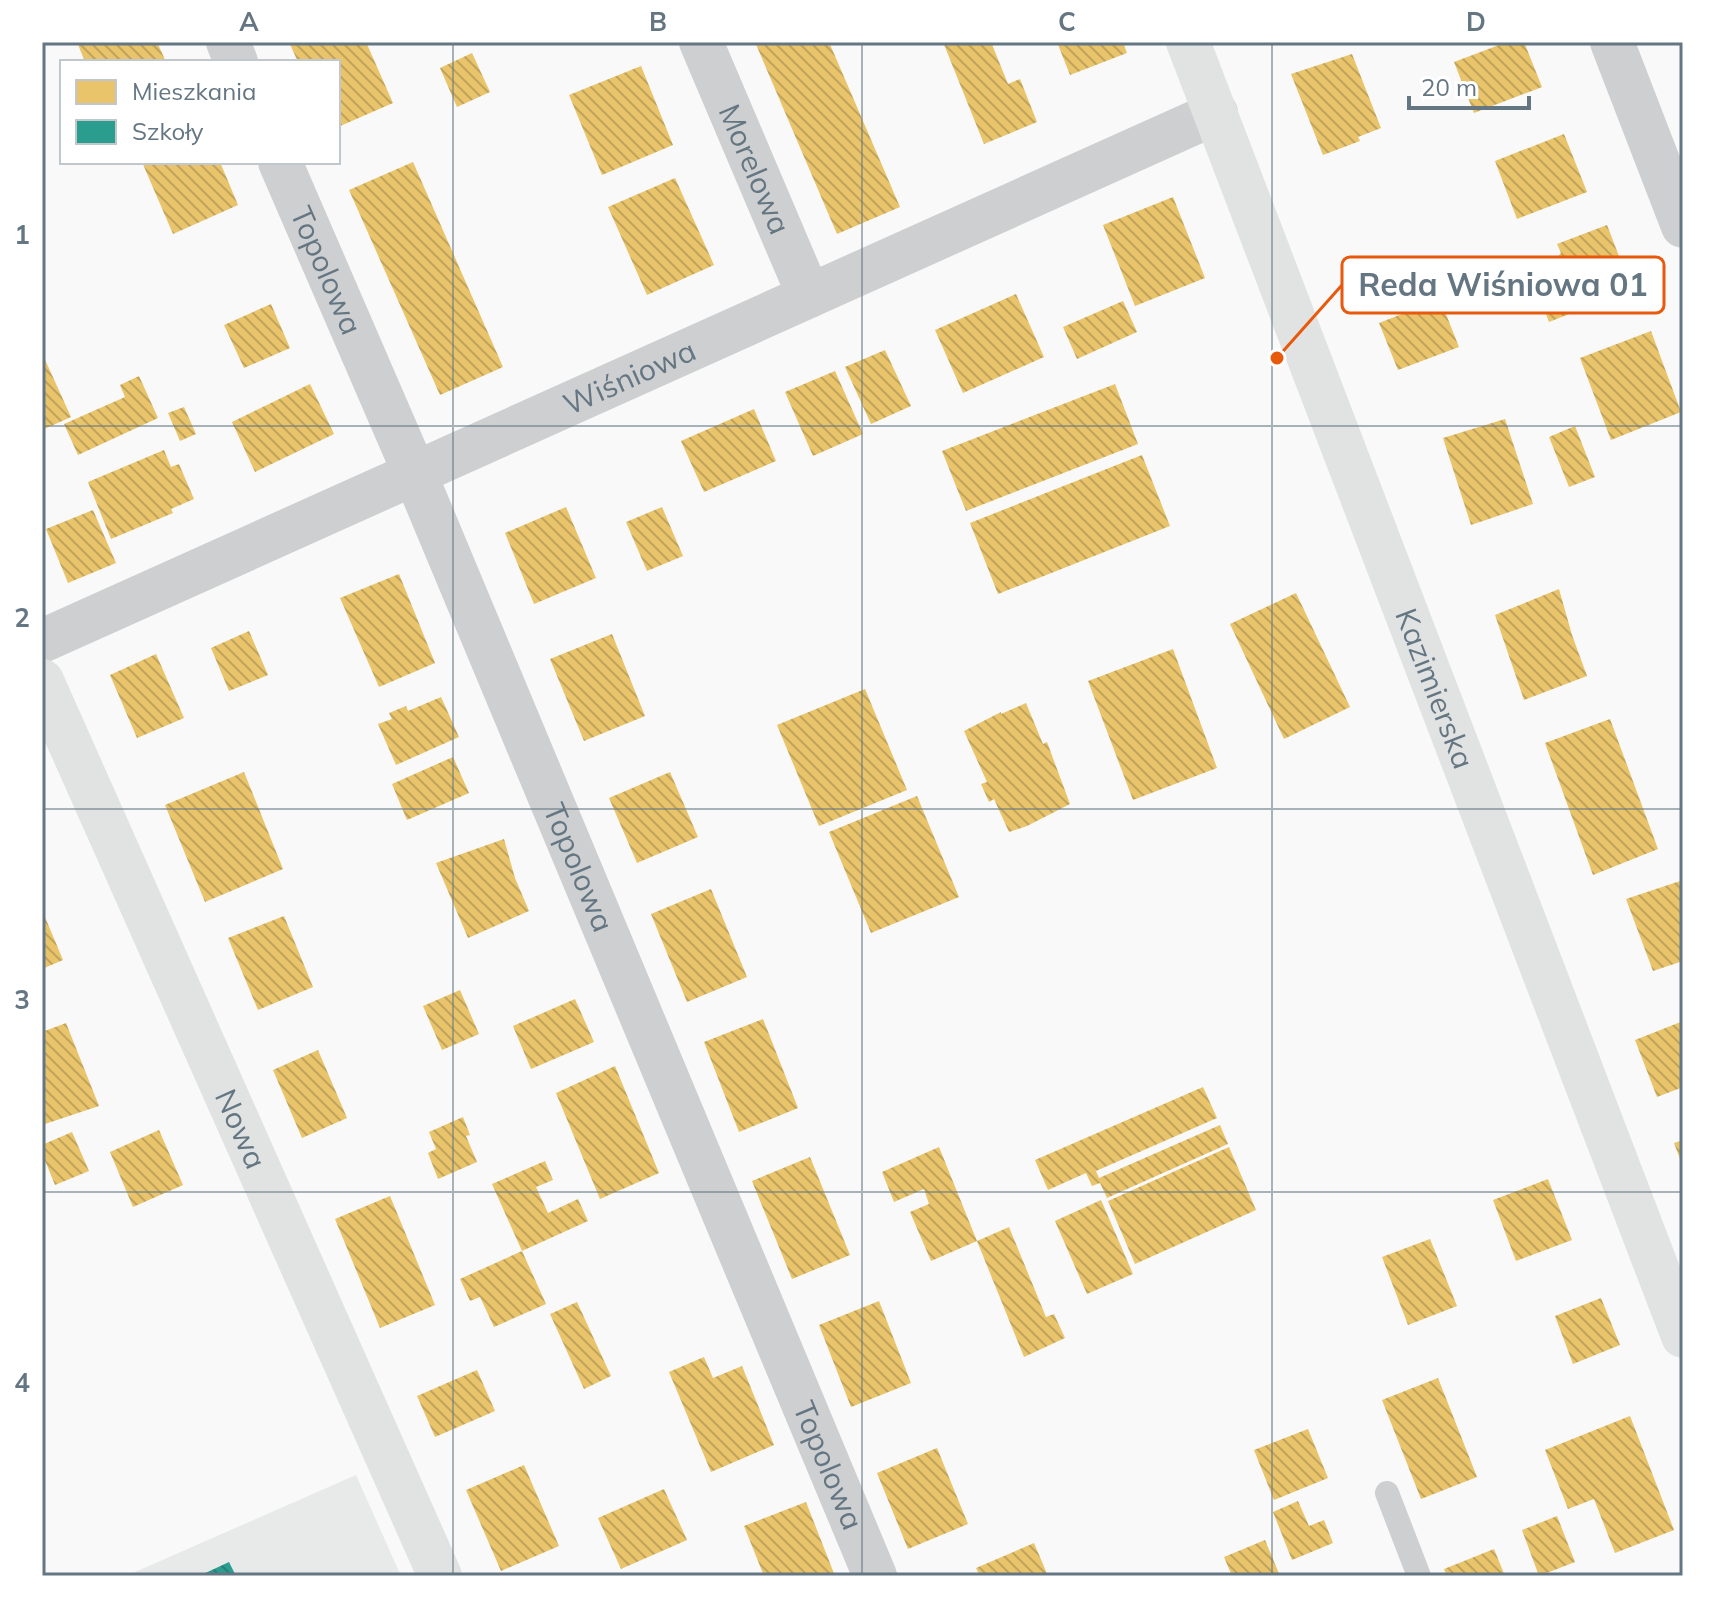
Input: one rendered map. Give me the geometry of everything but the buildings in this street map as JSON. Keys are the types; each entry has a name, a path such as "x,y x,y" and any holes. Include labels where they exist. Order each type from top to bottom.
{"main road":[{"name":"Kazimierska","path":"1188,42 1683,1336"},
{"name":"Nowa","path":"42,681 440,1576"}],"street":[{"name":"Morelowa","path":"701,42 809,296"},
{"path":"1612,42 1683,226"},
{"name":"Wiśniowa","path":"42,641 1216,113"},
{"name":"Topolowa","path":"281,164 415,474 875,1576"}],"lane":[{"path":"1387,1493 1419,1576"}],"shaded area":[{"path":"356,1475 401,1576 126,1576"}],"place":[{"name":"Reda Wiśniowa 01","path":"1277,358"}]}
